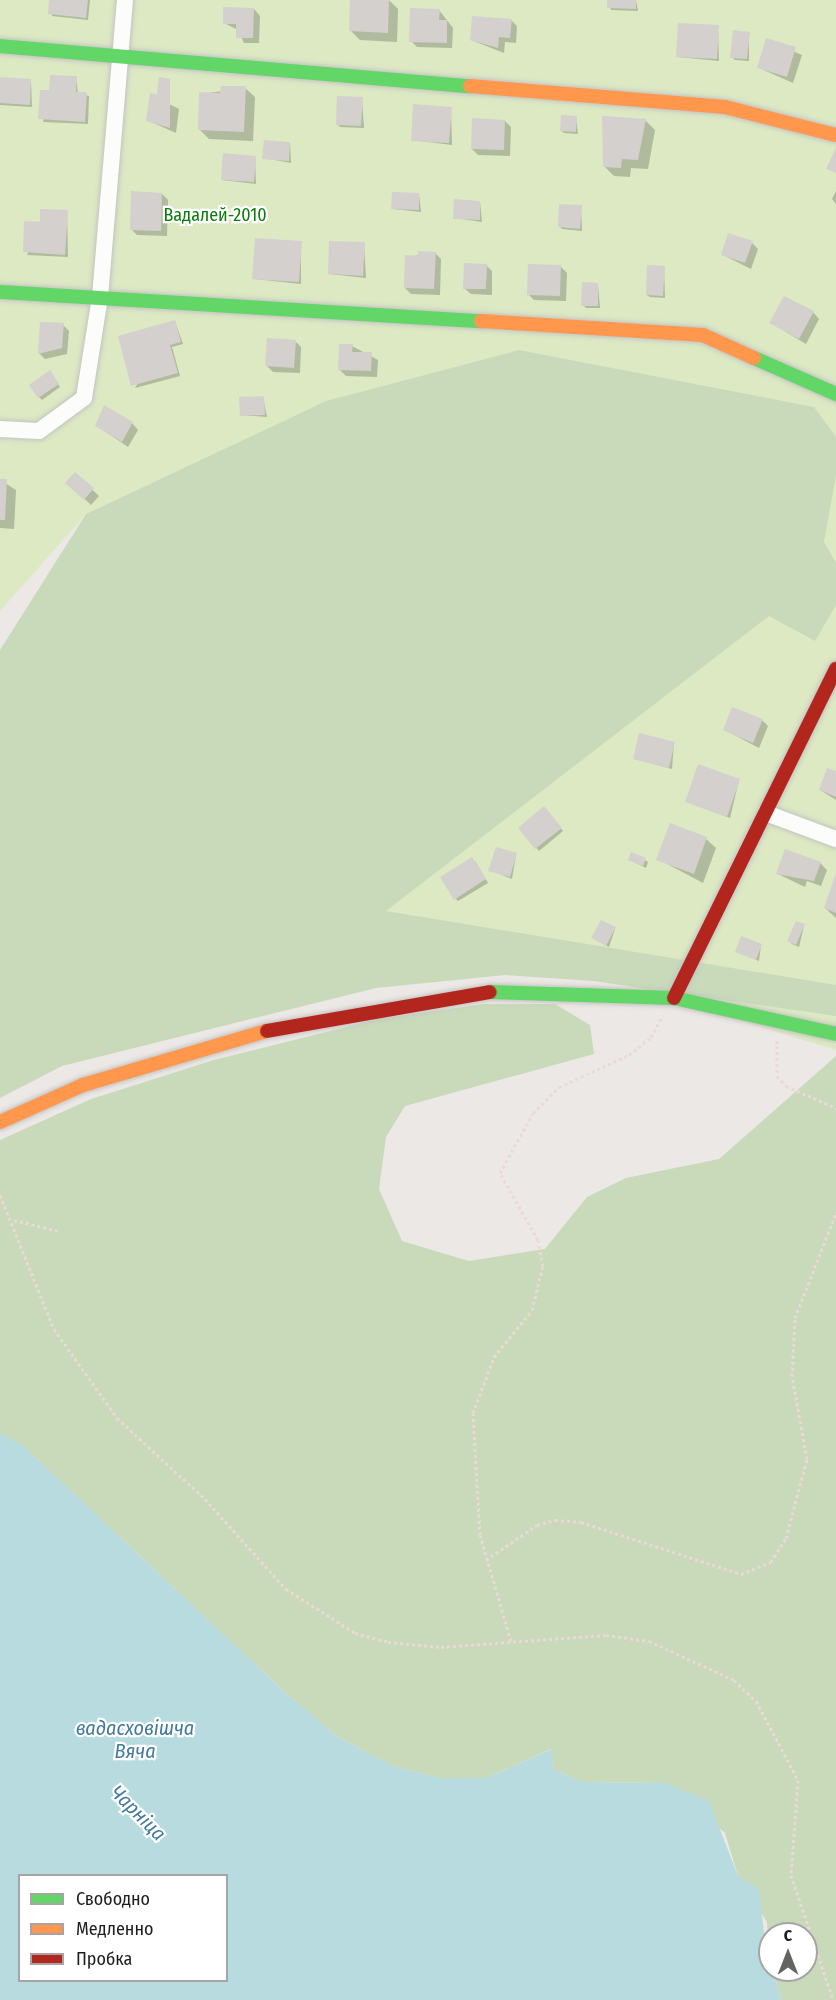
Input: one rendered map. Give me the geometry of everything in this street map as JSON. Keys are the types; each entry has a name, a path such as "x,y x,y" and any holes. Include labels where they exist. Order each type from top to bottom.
{"street":[{"path":"0,429 39,431 84,398 100,297 124,0"},
{"path":"0,46 120,53 725,107 836,135"},
{"path":"0,292 704,335 836,394"},
{"path":"674,998 834,678"},
{"path":"766,813 836,839"},
{"path":"0,1122 83,1085 172,1056 379,1006 469,993 546,990 674,998 836,1034"}],"path":[{"path":"511,1641 486,1560 474,1483 473,1413 494,1357 532,1310 543,1266 538,1240 500,1173 533,1113 559,1087 629,1055 651,1036 674,998"},
{"path":"779,1021 777,1076 798,1094 836,1108"},
{"path":"0,1195 14,1221 27,1272 54,1329 117,1418 205,1499 286,1589 355,1633 441,1647 606,1635 648,1641 734,1680 756,1701 798,1780 791,1875 832,2000"},
{"path":"486,1560 537,1525 555,1520 581,1522 741,1574 771,1562 786,1538 807,1459 792,1376 795,1318 836,1213"},
{"path":"14,1221 58,1231"}],"green space":[{"name":"Вадалей-2010","path":"0,0 836,0 836,1050 386,911 757,624 814,407 519,350 326,401 86,514 0,611"},
{"path":"519,350 814,407 836,437 836,475 824,542 836,563 836,605 815,641 769,616 386,911 836,985 836,1016 593,981 505,975 376,988 62,1066 0,1098 0,650 86,514 326,401"},
{"path":"484,1004 555,1004 590,1025 594,1054 405,1106 386,1137 379,1189 402,1241 469,1261 545,1249 587,1197 626,1178 719,1159 836,1056 836,2000 782,2000 776,1982 818,1982 818,1922 767,1922 738,1876 725,1833 666,1783 582,1782 553,1769 551,1749 486,1778 439,1778 393,1766 338,1737 288,1695 23,1446 0,1433 0,1140 91,1099 214,1060 378,1019"}],"water":[{"name":"вадасховішча Вяча","path":"0,1433 23,1446 288,1695 338,1737 393,1766 439,1778 486,1778 552,1749 553,1769 582,1782 666,1783 709,1801 738,1876 759,1889 763,1922 758,1922 758,1982 776,1982 782,2000 0,2000"}],"building":[{"path":"49,0 88,0 86,18 48,14"},
{"path":"350,0 389,0 388,33 349,31"},
{"path":"607,0 636,0 636,9 607,8"},
{"path":"223,7 254,8 253,38 236,38 236,24 223,24"},
{"path":"410,8 440,9 439,20 447,20 447,43 409,42"},
{"path":"472,16 512,19 510,38 499,37 498,48 470,40"},
{"path":"678,23 719,25 717,59 676,57"},
{"path":"733,30 750,32 747,59 730,58"},
{"path":"766,38 796,47 787,77 757,68"},
{"path":"50,75 77,76 76,92 87,92 85,122 38,119 40,90 49,90"},
{"path":"0,77 31,79 30,105 0,103"},
{"path":"159,77 170,79 170,128 146,121 150,93 157,94"},
{"path":"221,86 246,86 244,132 198,130 199,92 220,93"},
{"path":"337,96 363,97 361,126 336,125"},
{"path":"413,104 452,107 449,143 411,141"},
{"path":"561,115 577,116 576,132 560,131"},
{"path":"602,116 646,119 638,160 622,159 621,168 603,167"},
{"path":"472,118 505,120 504,150 471,149"},
{"path":"264,140 290,142 289,161 262,159"},
{"path":"836,148 836,173 826,169"},
{"path":"223,153 256,156 254,182 221,180"},
{"path":"131,191 162,193 161,231 130,230"},
{"path":"392,192 419,193 419,210 391,209"},
{"path":"454,199 480,201 480,220 453,219"},
{"path":"559,204 582,205 580,229 558,227"},
{"path":"40,209 68,210 65,255 23,252 24,221 40,222"},
{"path":"728,233 753,241 745,263 721,255"},
{"path":"255,238 302,241 299,282 252,279"},
{"path":"329,241 365,242 363,276 328,274"},
{"path":"418,251 436,252 434,289 404,288 405,255 418,256"},
{"path":"464,263 487,264 486,289 463,289"},
{"path":"528,264 561,265 560,296 527,295"},
{"path":"647,265 665,266 663,296 646,295"},
{"path":"582,282 598,283 598,306 581,306"},
{"path":"784,296 814,311 799,339 769,323"},
{"path":"175,320 181,342 170,345 178,373 131,386 118,336"},
{"path":"40,322 64,323 62,348 38,354"},
{"path":"267,338 296,340 294,368 265,366"},
{"path":"339,344 353,344 352,352 372,352 371,371 338,370"},
{"path":"50,370 59,384 38,398 29,385"},
{"path":"264,396 265,415 240,416 239,397"},
{"path":"104,405 133,422 122,442 95,426"},
{"path":"75,472 94,488 84,500 65,483"},
{"path":"0,479 7,479 5,520 0,520"},
{"path":"732,707 763,719 753,743 723,730"},
{"path":"639,733 675,742 669,768 633,759"},
{"path":"698,764 740,779 727,817 685,802"},
{"path":"827,768 836,771 836,797 819,790"},
{"path":"544,806 562,828 535,849 518,828"},
{"path":"670,823 707,837 694,874 656,860"},
{"path":"496,847 517,853 510,877 488,871"},
{"path":"785,849 821,862 814,881 776,874"},
{"path":"631,852 646,858 643,866 628,860"},
{"path":"472,857 486,879 454,900 440,877"},
{"path":"836,873 836,913 824,908"},
{"path":"601,920 616,927 606,946 591,938"},
{"path":"796,921 805,924 796,945 787,941"},
{"path":"741,936 762,944 756,960 735,952"}],"traffic: fast":[{"path":"0,46 470,86"},
{"path":"0,292 481,321"},
{"path":"754,358 836,394"},
{"path":"490,992 674,998 836,1034"}],"traffic: slow":[{"path":"470,86 725,107 836,135"},
{"path":"481,321 703,335 754,358"},
{"path":"0,1122 83,1085 267,1031"}],"traffic: jam":[{"path":"674,998 836,669"},
{"path":"267,1031 490,992"}],"water label":[{"name":"Чарніца","path":"138,1813"}]}
